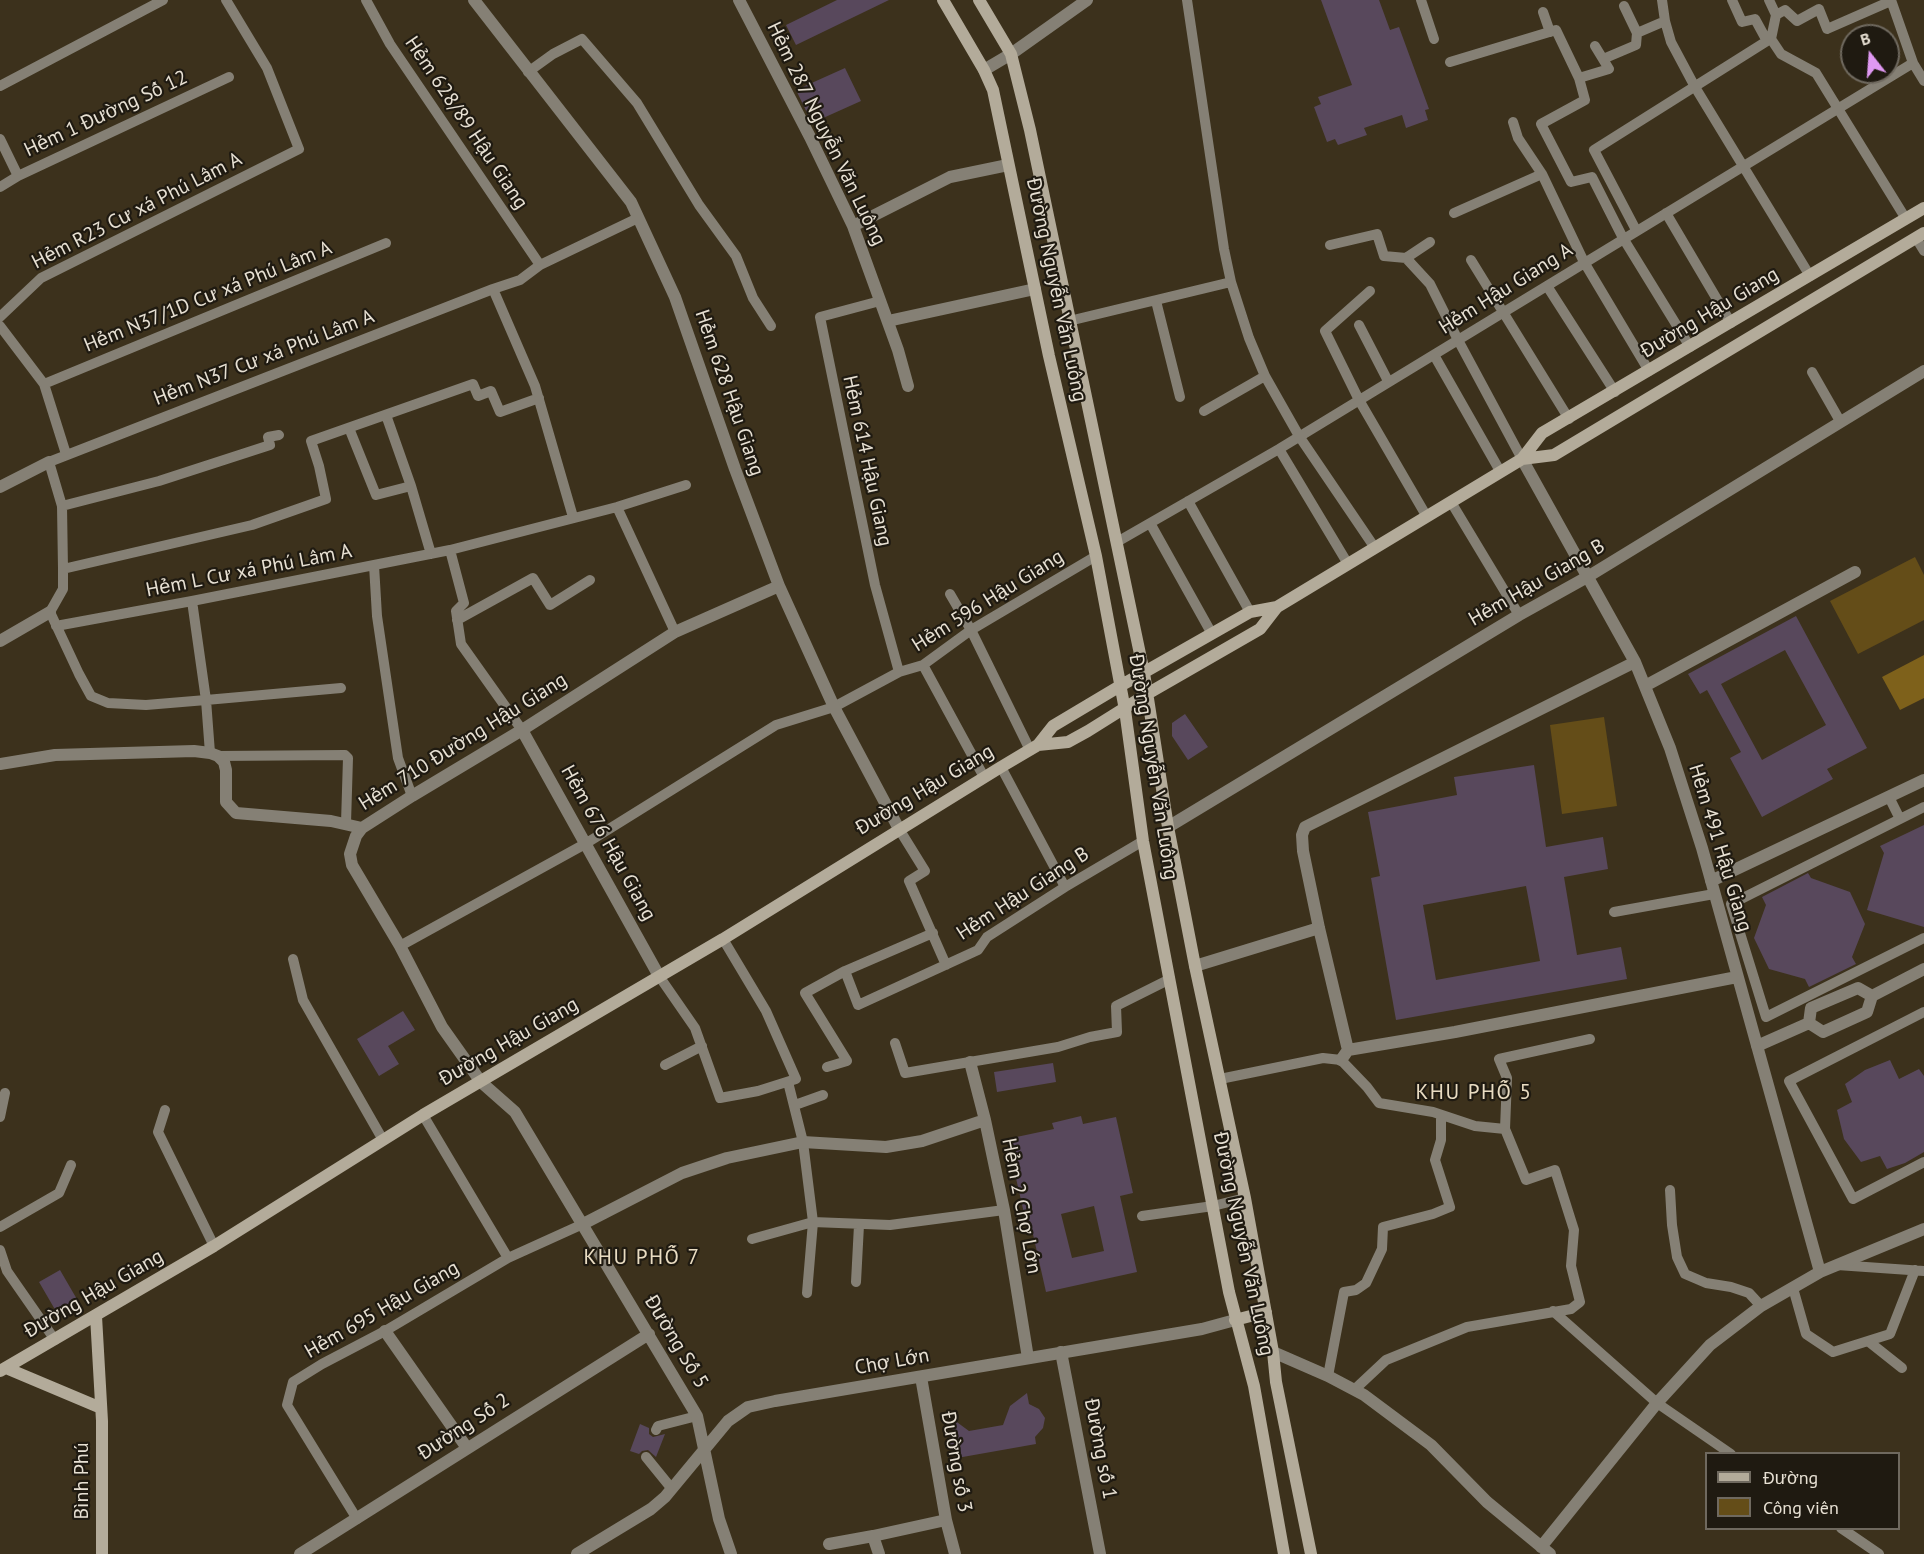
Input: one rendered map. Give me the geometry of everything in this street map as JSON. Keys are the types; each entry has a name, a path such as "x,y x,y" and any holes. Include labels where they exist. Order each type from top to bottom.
{"main road":[{"name":"Đường Nguyễn Văn Luông","path":"943,0 984,70 993,90 1035,289 1096,556 1125,710 1143,841 1235,1320 1254,1386 1284,1554"},
{"name":"Đường Nguyễn Văn Luông","path":"980,0 1011,54 1030,130 1144,673 1168,827 1195,966 1245,1198 1273,1352 1276,1382 1311,1554"},
{"name":"Đường Hậu Giang","path":"1522,459 1542,433 1924,208"},
{"name":"Đường Hậu Giang","path":"1034,748 1068,742 1125,710 1147,694 1260,629 1277,608 1500,471 1522,459 1554,455 1920,236"},
{"name":"Đường Hậu Giang","path":"3,1369 214,1246 423,1115 723,939 1034,748 1053,726 1250,612 1277,608"},
{"name":"Chợ Lớn","path":"1235,1320 1266,1312"},
{"name":"Bình Phú","path":"96,1316 101,1408 102,1554"},
{"path":"3,1369 101,1408"}],"street":[{"name":"Hẻm 628 Hậu Giang","path":"474,0 631,202 675,297 779,586 834,706 899,829"},
{"name":"Hẻm 287 Nguyễn Văn Luông","path":"739,0 853,225 898,350 908,386"},
{"path":"984,70 1011,54 1087,0"},
{"path":"853,225 950,177 1008,165"},
{"path":"888,321 1035,289"},
{"name":"Hẻm Hậu Giang B","path":"1168,827 1519,615 1589,576 1924,370"},
{"name":"Hẻm 491 Hậu Giang","path":"1522,459 1635,662 1670,748 1711,881 1820,1272"},
{"path":"0,487 49,462"},
{"path":"1645,686 1856,572"},
{"name":"Hẻm 710 Đường Hậu Giang","path":"480,1082 442,1027 400,946 352,865 350,854 352,844 362,828 522,730 675,632 779,586"},
{"path":"0,641 50,612"},
{"path":"1635,662 1305,827 1302,834 1304,851 1345,1055 1737,977"},
{"name":"Hẻm 676 Hậu Giang","path":"522,730 659,976"},
{"path":"0,764 55,755 194,751 214,754 224,762 226,802 236,813 345,823 362,828"},
{"path":"1711,881 1924,780"},
{"path":"1195,966 1319,928"},
{"path":"1809,1023 1823,1032 1867,1012 1872,996 1924,969"},
{"path":"1809,1023 1812,1008 1857,988 1872,996"},
{"path":"1757,1046 1809,1023"},
{"name":"Hẻm 2 Chợ Lớn","path":"970,1062 1004,1210 1028,1358"},
{"name":"Đường Số 5","path":"480,1082 515,1112 697,1416 719,1518 731,1554"},
{"path":"583,1224 682,1173 727,1158 803,1142 886,1147 922,1142 985,1120"},
{"path":"1273,1352 1354,1390 1431,1445 1486,1502 1546,1550 1657,1403 1710,1345 1761,1306 1820,1272 1924,1229"},
{"name":"Chợ Lớn","path":"577,1554 651,1509 672,1489 728,1421 748,1407 1202,1329 1235,1320"},
{"path":"385,1331 467,1448"},
{"name":"Đường Số 2","path":"300,1554 649,1334"},
{"name":"Đường số 1","path":"1061,1352 1100,1554"},
{"name":"Đường số 3","path":"921,1377 946,1520 955,1554"},
{"path":"829,1544 946,1520"},
{"path":"873,1536 879,1554"}],"lane":[{"path":"0,86 163,0"},
{"name":"Hẻm R23 Cư xá Phú Lâm A","path":"0,317 41,278 299,149 267,68 226,0"},
{"name":"Hẻm 628/89 Hậu Giang","path":"366,0 390,44 540,265"},
{"path":"1187,0 1224,249 1231,282 1249,338 1265,376 1299,436 1375,548"},
{"path":"1421,0 1434,39"},
{"path":"1662,0 1671,42 1695,87 1810,276"},
{"path":"1732,0 1742,22 1755,19 1781,54 1816,73 1906,219"},
{"path":"1636,230 1594,150 1769,40 1776,15 1769,0"},
{"path":"1776,15 1785,10 1797,21 1818,4 1827,29 1891,0 1913,63 1924,81"},
{"path":"1603,59 1636,45 1637,33 1624,6"},
{"path":"1543,12 1550,32"},
{"path":"1637,33 1665,21"},
{"path":"1450,62 1556,30 1579,78 1585,100 1541,124 1571,182 1592,177 1623,238 1690,347"},
{"path":"528,72 553,54 582,39 637,103 699,205 736,256 753,298 771,326"},
{"path":"1579,78 1608,69 1595,46"},
{"name":"Hẻm Hậu Giang A","path":"1117,543 1279,449 1837,107 1913,63"},
{"name":"Hẻm 1 Đường Số 12","path":"0,187 18,176 229,77"},
{"path":"1513,122 1518,138 1542,174 1584,262 1649,371"},
{"path":"0,139 18,176"},
{"path":"1454,213 1542,174"},
{"path":"1666,213 1731,322"},
{"name":"Hẻm N37 Cư xá Phú Lâm A","path":"49,462 520,280 540,265 638,218"},
{"path":"1330,245 1377,234 1384,256 1406,258 1430,242"},
{"path":"1920,236 1924,251"},
{"name":"Hẻm N37/1D Cư xá Phú Lâm A","path":"44,384 386,243"},
{"path":"1406,258 1431,284 1458,340 1522,459"},
{"path":"1471,260 1569,419"},
{"path":"1069,321 1231,282"},
{"path":"1546,286 1615,392"},
{"path":"493,289 535,386 573,518"},
{"path":"1370,291 1325,331 1359,400 1427,517"},
{"name":"Hẻm 614 Hậu Giang","path":"880,301 820,317 875,585 899,672"},
{"path":"1156,301 1180,398"},
{"path":"0,326 44,384 66,454"},
{"path":"1359,326 1388,381"},
{"path":"1434,355 1500,471"},
{"path":"1812,372 1840,421"},
{"path":"1204,411 1265,376"},
{"path":"63,569 252,525 326,499 320,466 311,441 473,384 478,396 491,391 500,412 539,398"},
{"path":"386,415 411,486 431,554"},
{"path":"349,428 376,495 411,486"},
{"path":"62,506 159,481 270,445 268,437 279,435"},
{"path":"1279,449 1348,564"},
{"path":"49,462 62,506 63,569 63,589 50,612 91,696 108,703 146,705 341,688"},
{"name":"Hẻm L Cư xá Phú Lâm A","path":"56,626 450,550 617,507 686,485"},
{"path":"1188,501 1250,612"},
{"path":"1451,502 1519,615"},
{"path":"617,507 675,632"},
{"path":"1150,523 1212,633"},
{"path":"450,550 464,603 456,611 461,644 522,730"},
{"name":"Hẻm 596 Hậu Giang","path":"400,946 585,844 776,725 834,706 899,672 924,665 971,630 1096,556"},
{"path":"374,565 377,616 398,758 412,796"},
{"path":"458,620 533,578 549,605 590,580"},
{"path":"950,594 1034,748"},
{"path":"192,601 214,754 345,755 348,758 345,823"},
{"path":"924,665 984,777"},
{"path":"1001,767 1065,887"},
{"path":"1889,797 1900,819"},
{"path":"1924,807 1731,904 1766,1017 1924,938"},
{"path":"899,829 925,871 909,881 946,965"},
{"name":"Hẻm Hậu Giang B","path":"845,971 858,1005 978,951 987,937 1143,841"},
{"path":"1614,912 1714,894"},
{"path":"827,1067 847,1061 806,993 845,971 933,933"},
{"path":"659,976 694,1028 720,1098 758,1091 796,1079 766,1011 723,939"},
{"path":"293,959 303,1000 383,1140"},
{"path":"895,1043 905,1073 1058,1047 1090,1037 1117,1032 1116,1006 1170,979"},
{"path":"1924,1012 1789,1081 1853,1199 1924,1162"},
{"path":"1354,1390 1386,1360 1467,1327 1571,1309 1581,1302 1571,1266 1574,1230 1555,1170 1526,1180 1505,1129 1507,1078 1499,1059 1590,1039"},
{"path":"665,1065 702,1046"},
{"path":"1220,1079 1345,1055 1379,1103 1401,1105 1475,1126 1505,1129"},
{"path":"788,1082 803,1142 813,1222 807,1293"},
{"path":"0,1117 5,1093"},
{"path":"795,1105 823,1095"},
{"path":"165,1110 158,1132 214,1246"},
{"path":"423,1115 508,1258"},
{"path":"1328,1376 1344,1292 1356,1290 1366,1283 1382,1249 1383,1227 1433,1214 1450,1207 1435,1160 1441,1140 1441,1115"},
{"path":"0,1227 59,1193 71,1166"},
{"path":"1670,1190 1677,1257 1685,1274 1706,1283 1749,1293 1761,1306"},
{"path":"1142,1216 1213,1206 1245,1198"},
{"path":"752,1239 813,1222 890,1225 1004,1210"},
{"name":"Hẻm 695 Hậu Giang","path":"357,1520 287,1405 293,1382 508,1258 583,1224"},
{"path":"856,1282 859,1225"},
{"path":"0,1250 12,1278 55,1340"},
{"path":"1793,1288 1806,1334 1833,1352 1890,1334 1920,1270 1836,1265"},
{"path":"1553,1311 1657,1403 1728,1452"},
{"path":"1869,1341 1902,1368"},
{"path":"656,1430 658,1425 697,1416"},
{"path":"646,1457 672,1489"},
{"path":"1844,1530 1878,1554"}],"green space":[{"path":"1915,557 1924,575 1924,620 1858,654 1830,601"},
{"path":"1604,717 1617,806 1562,814 1550,725"}],"shaded area":[{"path":"1924,655 1924,698 1900,710 1882,677"}],"building":[{"path":"837,0 889,0 796,45 786,25"},
{"path":"1321,0 1379,0 1390,30 1399,27 1429,109 1425,110 1428,120 1406,128 1402,115 1364,128 1367,135 1338,145 1335,139 1327,142 1314,107 1321,104 1318,97 1352,85"},
{"path":"845,68 861,101 812,123 796,90"},
{"path":"1796,616 1867,748 1827,769 1833,779 1762,817 1730,758 1741,752 1707,690 1700,694 1688,674","holes":["1785,650 1826,725 1762,760 1721,684"]},
{"path":"1185,714 1208,747 1188,760 1172,736 1172,723"},
{"path":"1534,765 1546,847 1603,837 1608,869 1564,877 1577,955 1621,947 1627,979 1396,1020 1371,878 1380,876 1368,812 1457,795 1454,777","holes":["1526,886 1540,961 1436,980 1423,905"]},
{"path":"1924,825 1924,927 1867,910 1884,853 1880,846"},
{"path":"1808,873 1811,878 1850,892 1865,924 1852,957 1856,964 1809,987 1805,979 1769,969 1754,938 1766,905 1762,897"},
{"path":"403,1011 415,1030 388,1046 399,1064 379,1076 357,1039"},
{"path":"1890,1060 1899,1079 1919,1069 1924,1076 1924,1152 1905,1163 1887,1169 1880,1156 1861,1162 1844,1139 1837,1110 1852,1102 1845,1084 1865,1070"},
{"path":"1053,1063 1056,1082 997,1092 994,1072"},
{"path":"1081,1116 1083,1124 1116,1117 1133,1193 1120,1196 1137,1272 1046,1292 1030,1221 1026,1222 1007,1139 1054,1129 1052,1123","holes":["1094,1206 1104,1251 1072,1258 1061,1214"]},
{"path":"60,1270 78,1301 57,1313 39,1282"},
{"path":"1027,1393 1029,1404 1039,1409 1045,1418 1043,1428 1035,1437 1036,1444 957,1458 956,1450 947,1442 953,1432 950,1417 969,1431 1003,1425 1010,1406"},
{"path":"640,1424 649,1428 649,1434 653,1437 665,1434 656,1457 648,1450 639,1454 630,1451"}],"district":[{"name":"KHU PHỐ 5","path":"1474,1093"},
{"name":"KHU PHỐ 7","path":"642,1258"}]}
